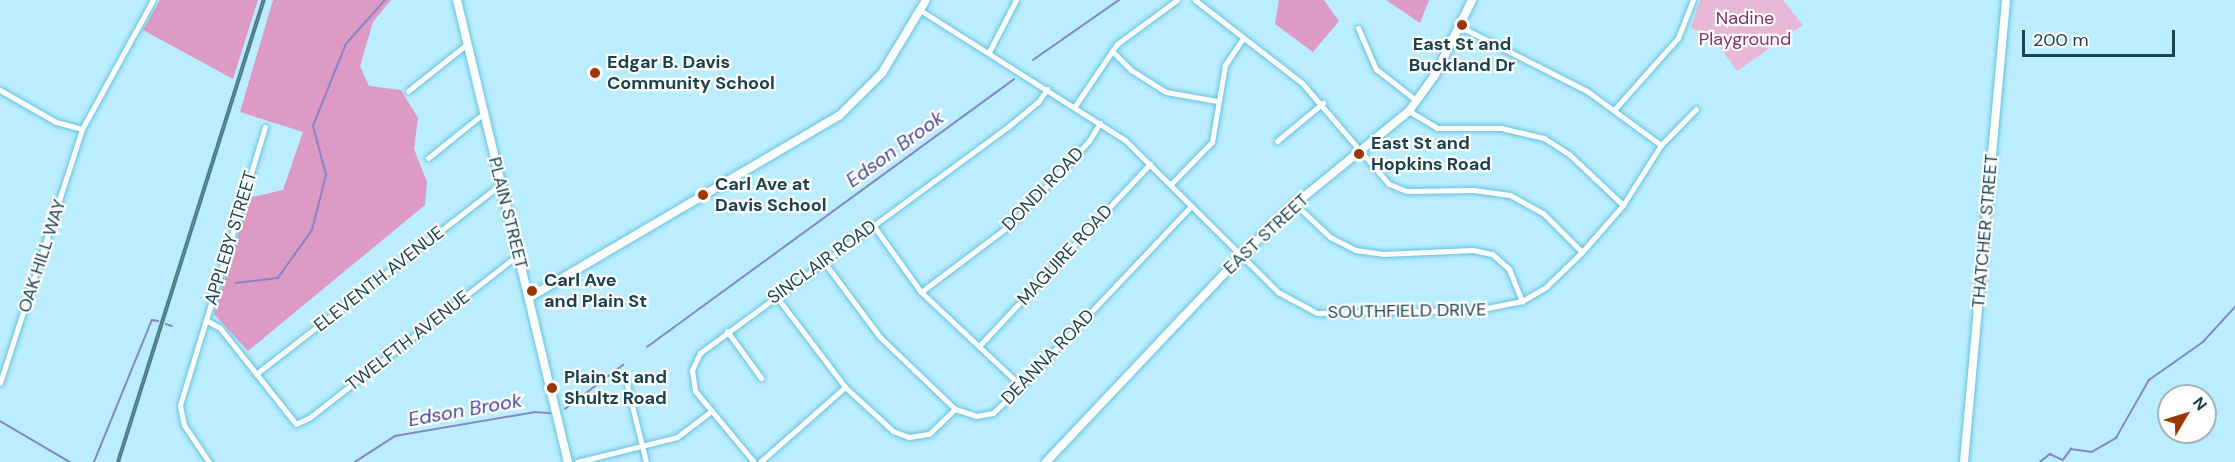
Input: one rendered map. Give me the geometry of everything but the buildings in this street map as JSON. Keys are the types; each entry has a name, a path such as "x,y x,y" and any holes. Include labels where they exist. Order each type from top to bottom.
{"street":[{"name":"OAK HILL WAY","path":"0,383 82,129 153,0"},
{"name":"PLAIN STREET","path":"457,0 568,462"},
{"path":"530,297 839,116 882,73 926,0"},
{"path":"989,52 1016,0"},
{"path":"1075,106 1112,51 1177,0"},
{"path":"1195,0 1242,40 1323,102 1385,181 1399,189 1484,190 1523,201 1543,213 1582,252"},
{"name":"EAST STREET","path":"1046,462 1241,256 1295,204 1409,111 1418,101 1472,0"},
{"path":"1614,110 1678,38 1693,0"},
{"name":"THATCHER STREET","path":"1964,462 2006,0"},
{"name":"SOUTHFIELD DRIVE","path":"920,10 1100,123 1150,164 1278,292 1317,313 1477,310 1522,301 1546,287 1582,252 1623,205 1661,145 1696,109"},
{"path":"1459,26 1587,92 1661,145"},
{"path":"1358,27 1376,69 1418,101"},
{"path":"1171,184 1212,142 1217,101 1225,65 1242,40"},
{"path":"408,91 467,44"},
{"path":"1112,51 1131,70 1166,92 1217,101"},
{"name":"SINCLAIR ROAD","path":"754,462 694,391 692,370 699,353 1009,126 1038,102 1047,89"},
{"path":"0,90 56,122 82,129"},
{"path":"1277,141 1323,102"},
{"path":"1409,111 1437,128 1501,128 1544,138 1570,155 1623,205"},
{"path":"428,158 484,113"},
{"name":"DONDI ROAD","path":"921,292 1010,225 1089,141 1100,123"},
{"name":"APPLEBY STREET","path":"265,127 206,320 220,328 296,424"},
{"name":"MAGUIRE ROAD","path":"979,346 1150,164"},
{"name":"ELEVENTH AVENUE","path":"256,374 501,184"},
{"path":"1295,204 1330,237 1355,250 1377,254 1473,250 1492,254 1509,269 1522,301"},
{"name":"DEANNA ROAD","path":"955,409 976,416 993,413 1191,206"},
{"path":"873,225 921,292 1021,386"},
{"name":"TWELFTH AVENUE","path":"296,424 309,418 518,255"},
{"path":"776,296 845,387 893,431 909,437 929,434 955,409 880,337 824,262"},
{"path":"206,320 180,405 184,425 209,462"},
{"path":"727,331 761,378"},
{"path":"627,385 646,462"},
{"path":"760,462 845,387"},
{"path":"577,462 683,434 710,412"}],"green space":[{"name":"Nadine Playground","path":"1700,0 1783,0 1803,25 1737,71 1712,36 1691,28"}],"shaded area":[{"path":"160,0 258,0 233,79 143,30"},
{"path":"273,0 391,0 373,22 360,66 369,86 401,90 418,118 414,149 427,182 425,205 248,351 214,314 249,198 283,190 303,132 240,112"},
{"path":"1279,0 1324,0 1339,21 1313,52 1275,24"},
{"path":"1386,0 1429,0 1420,23"}],"waterway":[{"path":"236,283 278,278 312,230 326,175 313,126 346,44 385,0"},
{"name":"Edson Brook","path":"1033,60 1119,0"},
{"name":"Edson Brook","path":"647,347 1014,79"},
{"path":"2040,462 2050,454 2063,460 2071,449 2092,452 2116,438 2149,380 2203,342 2235,307"},
{"path":"94,462 152,320 158,321"},
{"path":"166,324 172,326"},
{"name":"Edson Brook","path":"565,409 623,365"},
{"name":"Edson Brook","path":"355,462 395,436 535,412 551,413"},
{"name":"Edson Brook","path":"0,421 70,462"}],"railway":[{"path":"118,462 264,0"}],"place":[{"name":"East St and Buckland Dr","path":"1462,25"},
{"name":"Edgar B. Davis Community School","path":"595,73"},
{"name":"East St and Hopkins Road","path":"1359,154"},
{"name":"Carl Ave at Davis School","path":"703,195"},
{"name":"Carl Ave and Plain St","path":"532,291"},
{"name":"Plain St and Shultz Road","path":"552,388"}]}
